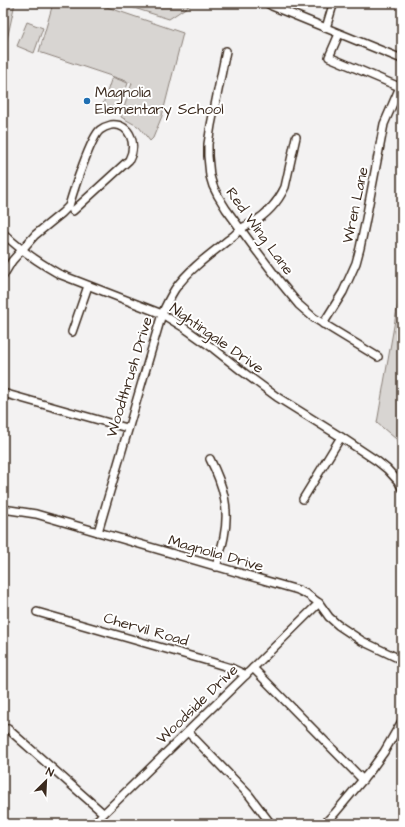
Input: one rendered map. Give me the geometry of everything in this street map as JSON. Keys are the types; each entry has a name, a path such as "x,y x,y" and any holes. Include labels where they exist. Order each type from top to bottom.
{"street":[{"path":"267,3 402,59"},
{"path":"326,28 335,3"},
{"path":"339,34 329,57 401,87"},
{"name":"Red Wing Lane","path":"226,51 208,144 210,176 213,186 226,209 299,305 323,324 378,357"},
{"name":"Wren Lane","path":"323,324 343,292 356,263 364,230 384,124 401,87"},
{"path":"3,276 12,261 35,235 69,206 91,146 98,132 105,126 110,125 116,125 128,130 133,142 133,150 129,160 73,211"},
{"name":"Woodthrush Drive","path":"98,532 127,428 162,314 176,288 197,265 241,229 266,213 282,194 296,137"},
{"name":"Nightingale Drive","path":"3,233 22,250 59,274 162,314 183,327 277,397 387,468 402,488"},
{"path":"72,332 88,286"},
{"path":"3,393 127,428"},
{"path":"303,499 341,437"},
{"path":"210,459 222,486 225,496 226,511 224,537 216,567"},
{"name":"Magnolia Drive","path":"3,509 36,514 298,590 319,603 329,617 338,625 362,641 402,660"},
{"name":"Woodside Drive","path":"92,824 319,603"},
{"name":"Chervil Road","path":"37,612 208,661 231,668 246,675"},
{"path":"253,668 363,780"},
{"path":"324,824 363,780 384,752 402,722"},
{"path":"8,729 104,813"},
{"path":"188,732 250,795 272,824"}],"shaded area":[{"path":"3,3 15,3 6,44 3,40"},
{"path":"56,3 95,3 183,33 162,116 153,138 150,141 139,127 121,117 132,83 39,52 52,7"},
{"path":"118,3 193,3 169,19"},
{"path":"27,22 43,28 34,53 17,46"},
{"path":"112,77 128,83 119,110 103,104"},
{"path":"402,280 402,444 377,423"}],"place":[{"name":"Magnolia Elementary School","path":"87,101"}]}
